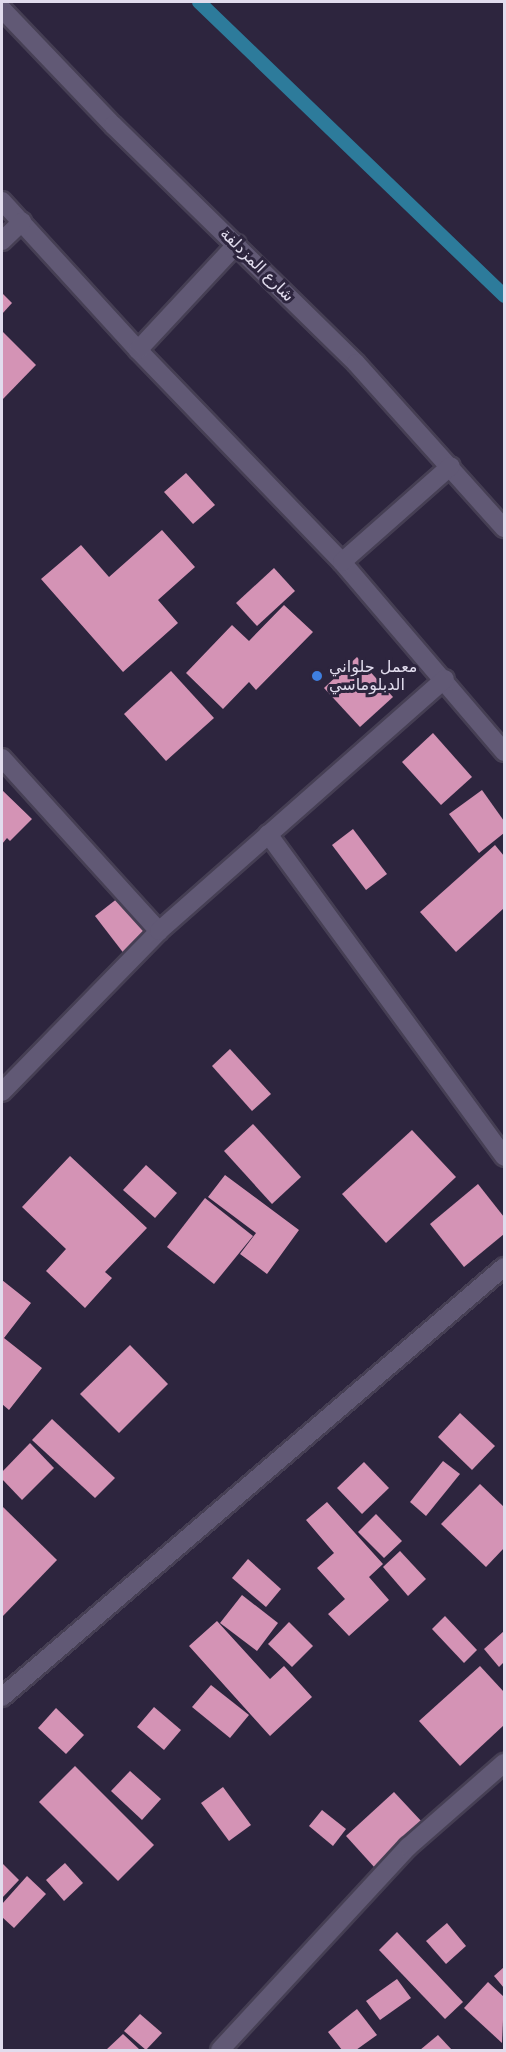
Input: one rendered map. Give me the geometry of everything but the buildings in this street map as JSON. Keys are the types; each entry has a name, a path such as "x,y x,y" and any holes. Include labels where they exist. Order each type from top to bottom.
{"street":[{"name":"شارع المزدلفة","path":"2,9 356,363 451,466 504,528"},
{"path":"2,201 138,350 342,562 445,679 504,751"},
{"path":"2,242 22,222"},
{"path":"138,350 237,244"},
{"path":"342,562 451,466"},
{"path":"2,1092 159,931 445,679"},
{"path":"2,758 159,931"},
{"path":"268,834 504,1157"},
{"path":"2,1697 504,1267"},
{"path":"220,2050 408,1847 504,1763"}],"waterway":[{"path":"199,2 504,296"}],"place":[{"name":"معمل حلواني الدبلوماسي","path":"317,676"}]}
